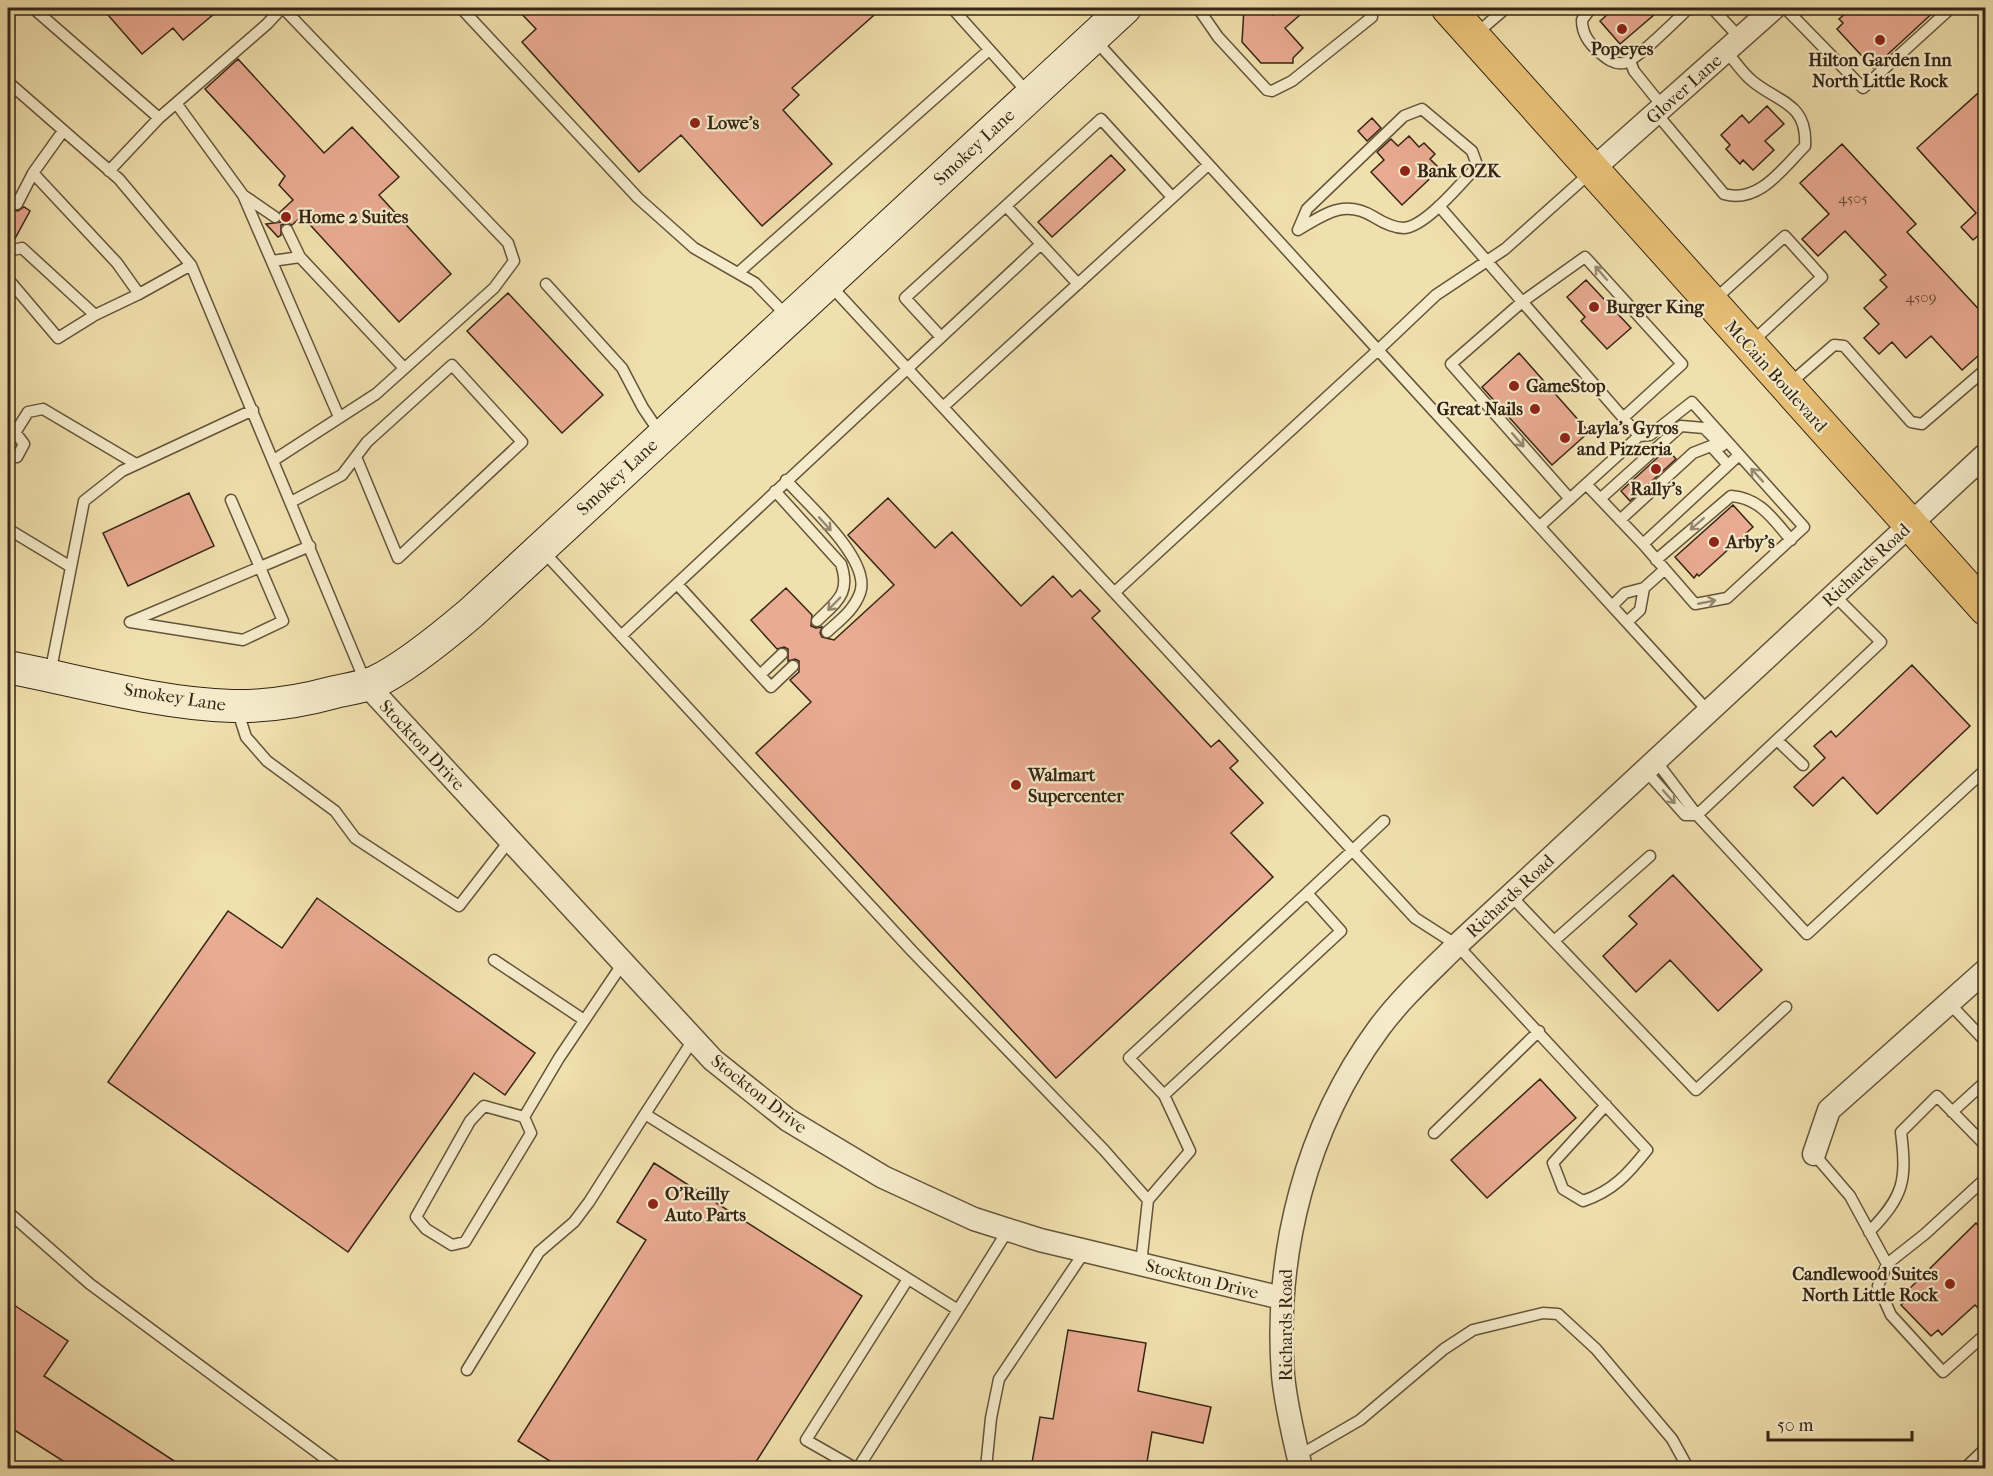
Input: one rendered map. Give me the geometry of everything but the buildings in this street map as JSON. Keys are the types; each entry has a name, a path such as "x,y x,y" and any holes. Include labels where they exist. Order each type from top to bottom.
{"main road":[{"name":"McCain Boulevard","path":"1448,8 1986,609"}],"street":[{"name":"Smokey Lane","path":"10,675 49,675 188,702 236,706 278,704 366,684 393,672 440,639 541,548 1125,8"},
{"name":"Glover Lane","path":"1593,169 1774,8"},
{"name":"Richards Road","path":"1300,1462 1283,1376 1282,1298 1288,1246 1310,1159 1343,1086 1380,1028 1410,991 1510,895 1910,524 1981,467"},
{"name":"Stockton Drive","path":"366,684 693,1040 744,1087 830,1147 883,1177 974,1219 1085,1251 1282,1298"},
{"path":"1815,1154 1829,1110 1986,970"}],"lane":[{"path":"33,8 159,118"},
{"path":"109,171 159,118 267,24 282,8 508,243 514,261 494,288 376,393 274,460"},
{"path":"461,8 638,198 694,248 755,283 789,318"},
{"path":"952,8 1030,96"},
{"path":"1198,8 1218,37 1266,90 1272,92 1292,81 1372,17 1372,8"},
{"path":"1474,36 1506,8"},
{"path":"1591,8 1582,20 1582,29 1590,43 1613,62 1630,61 1689,8"},
{"path":"1630,61 1660,110 1724,194 1737,198 1753,194 1768,183 1805,146 1806,132 1801,119 1783,99 1751,80 1712,8"},
{"path":"1785,8 1863,88 1951,8"},
{"path":"1093,38 1708,711"},
{"path":"738,273 989,50"},
{"path":"8,82 109,171 191,265 366,684"},
{"path":"176,104 243,195 339,417"},
{"path":"1283,245 1298,230 1345,207 1361,210 1385,224 1404,228 1420,221 1439,206 1473,170 1476,162 1472,151 1422,109 1398,122 1307,208 1298,230"},
{"path":"940,336 905,298 1101,119 1172,197"},
{"path":"17,204 33,173 63,131"},
{"path":"943,407 1208,165"},
{"path":"1115,592 1436,295 1505,249 1593,169"},
{"path":"33,173 117,263 139,294"},
{"path":"243,195 275,217"},
{"path":"1006,206 1078,284"},
{"path":"1439,206 1639,436"},
{"path":"287,230 300,257 404,368"},
{"path":"1712,303 1785,236 1822,277 1749,345"},
{"path":"621,636 1041,243"},
{"path":"8,251 22,248 95,315"},
{"path":"272,261 300,257"},
{"path":"1570,499 1451,364 1522,302 1585,257 1682,364 1623,418"},
{"path":"8,279 58,338 95,315 191,265"},
{"path":"827,283 1354,849 1415,918 1457,945 1539,1031 1606,1104 1647,1150 1625,1178 1604,1194 1583,1201 1563,1189 1553,1163 1606,1104"},
{"path":"546,284 622,368 643,408 662,436"},
{"path":"1786,387 1833,345 1844,346 1911,422 1922,424 1986,369"},
{"path":"291,502 342,475 367,442 452,365 522,442 398,558 356,457"},
{"path":"1540,526 1639,436 1650,435 1692,402 1734,459"},
{"path":"8,444 28,412 43,409 136,464"},
{"path":"49,675 84,501 122,471 253,410"},
{"path":"1586,484 1600,499 1643,544 1695,604 1727,598 1804,527 1704,428 1681,426 1600,499"},
{"path":"15,432 24,444 17,457"},
{"path":"1620,520 1693,453 1711,446 1734,459"},
{"path":"1643,544 1734,459"},
{"path":"786,480 854,555 860,571 861,591 857,600 852,608 827,632"},
{"path":"775,491 841,564 843,570 844,589 841,598 817,621"},
{"path":"1656,560 1731,496 1744,497 1760,504 1791,540"},
{"path":"231,500 260,567 283,621 243,640 130,622 141,618 260,567 310,546"},
{"path":"8,529 71,567"},
{"path":"541,548 912,951 1104,1150 1148,1200"},
{"path":"1612,606 1625,593 1644,588 1664,570"},
{"path":"677,584 771,687 793,666"},
{"path":"1627,622 1640,610 1644,588"},
{"path":"1697,814 1881,642 1834,595"},
{"path":"760,675 782,654"},
{"path":"236,706 246,737 267,761 335,811 355,838 459,906 510,840"},
{"path":"1777,740 1803,765"},
{"path":"1650,765 1807,934 1983,771 1986,758"},
{"path":"1141,1264 1148,1200 1190,1151 1164,1095 1129,1058 1384,821"},
{"path":"1554,941 1650,856"},
{"path":"1164,1095 1341,931 1307,893"},
{"path":"1510,895 1695,1090 1786,1007"},
{"path":"494,960 584,1020"},
{"path":"524,1117 584,1020 623,963"},
{"path":"1949,1003 1986,1042"},
{"path":"1434,1133 1539,1031"},
{"path":"467,1370 539,1252 574,1222 589,1202 693,1040"},
{"path":"1952,1112 1986,1081"},
{"path":"1869,1232 1893,1208 1901,1187 1905,1164 1901,1131 1936,1096 1986,1146"},
{"path":"484,1106 524,1117 531,1133 465,1242 452,1245 426,1229 416,1216 470,1121 484,1106"},
{"path":"645,1114 958,1310"},
{"path":"1815,1154 1850,1196 1887,1264"},
{"path":"1980,1339 1943,1372 1891,1315 1878,1286 1887,1264 1925,1234 1986,1178"},
{"path":"8,1212 90,1284 338,1468"},
{"path":"908,1279 806,1440 856,1468 1008,1230"},
{"path":"986,1468 991,1418 999,1379 1085,1251"},
{"path":"1300,1462 1360,1420 1444,1349 1473,1330 1543,1313 1558,1314 1596,1350 1672,1439 1688,1468"},
{"path":"1965,1468 1986,1448"}],"place":[{"name":"Popeyes","path":"1622,29"},
{"name":"Hilton Garden Inn North Little Rock","path":"1880,40"},
{"name":"Lowe's","path":"695,123"},
{"name":"Bank OZK","path":"1405,171"},
{"name":"Home 2 Suites","path":"286,217"},
{"name":"Burger King","path":"1594,307"},
{"name":"GameStop","path":"1514,386"},
{"name":"Great Nails","path":"1535,409"},
{"name":"Layla's Gyros and Pizzeria","path":"1565,438"},
{"name":"Rally's","path":"1656,469"},
{"name":"Arby's","path":"1714,542"},
{"name":"Walmart Supercenter","path":"1016,785"},
{"name":"O'Reilly Auto Parts","path":"653,1204"},
{"name":"Candlewood Suites North Little Rock","path":"1950,1284"}]}
